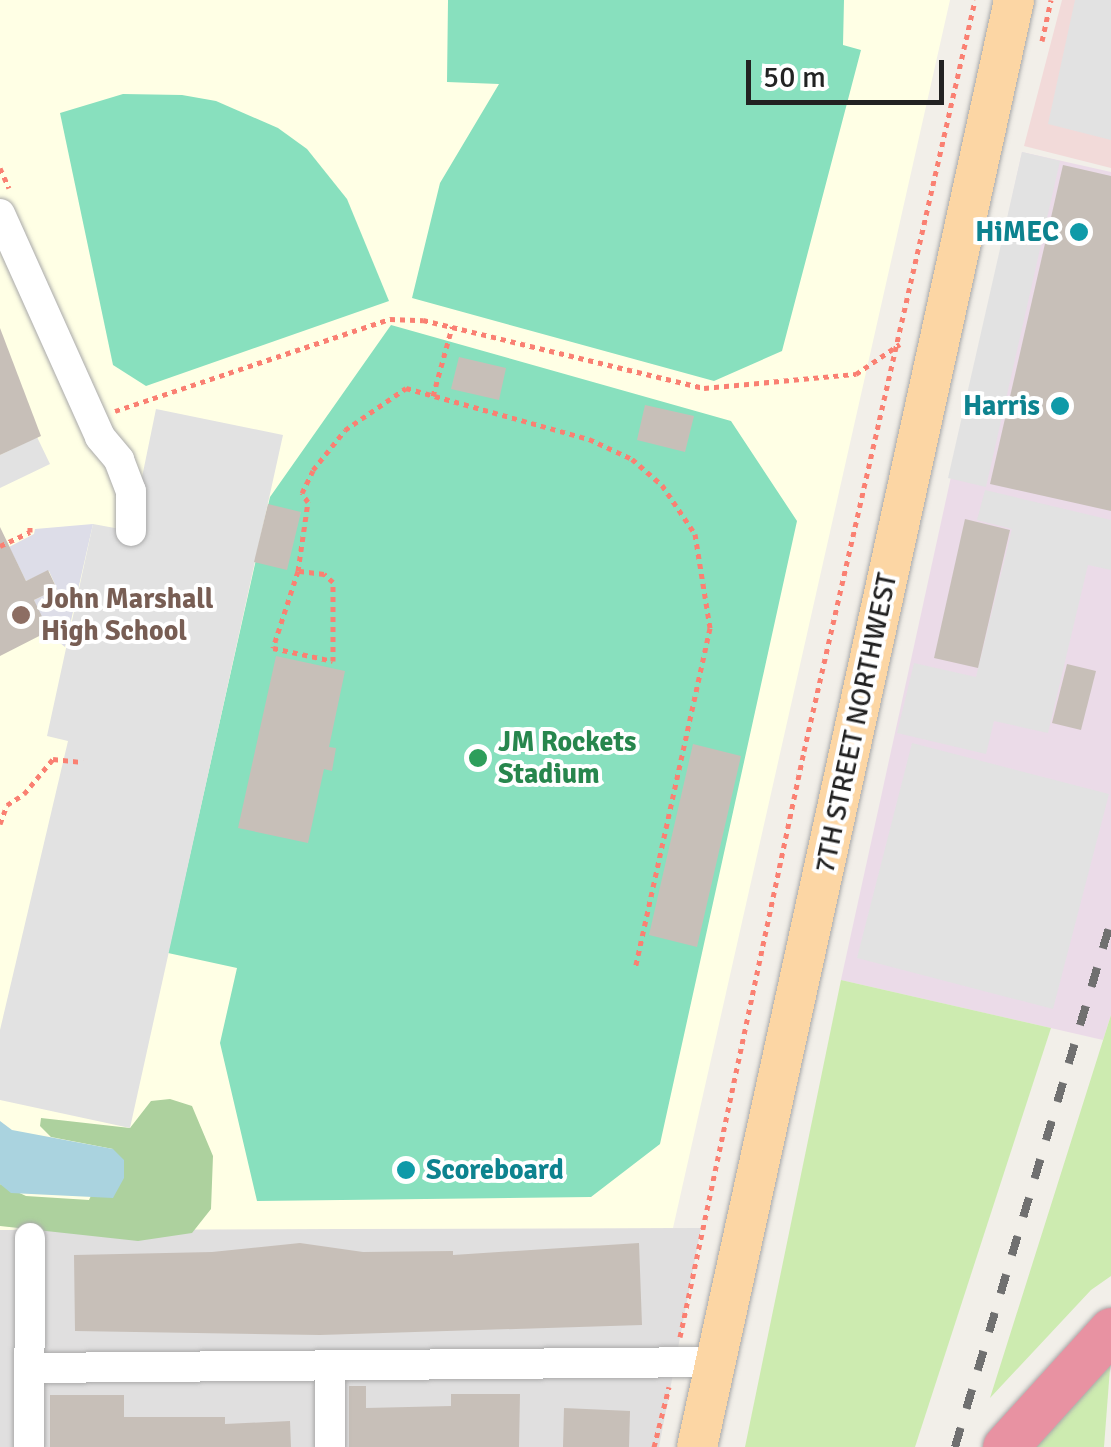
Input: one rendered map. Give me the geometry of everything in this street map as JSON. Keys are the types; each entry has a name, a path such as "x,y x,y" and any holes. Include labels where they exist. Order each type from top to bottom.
{"highway":[{"path":"1004,1447 1111,1330"}],"main road":[{"name":"7TH STREET NORTHWEST","path":"698,1447 1014,0"}],"lane":[{"path":"0,214 100,437 119,460 131,491 131,532"},
{"path":"29,1447 30,1238"},
{"path":"29,1368 716,1362"},
{"path":"330,1366 330,1447"}],"path":[{"path":"654,1447 800,770 900,344 975,0"},
{"path":"112,412 390,318 452,327 704,388 856,374 900,344"},
{"path":"434,396 452,327"},
{"path":"298,571 324,574 333,582 333,661 274,648 298,571 308,502 302,493 313,470 345,430 380,402 406,388 589,439 632,459 662,485 695,534 710,628 634,968"},
{"path":"0,546 30,532 30,527"},
{"path":"0,824 7,805 24,794 53,760 83,762"}],"shaded area":[{"name":"John Marshall High School","path":"0,0 950,0 673,1228 0,1230"},
{"path":"1062,0 1111,0 1111,168 1024,146"},
{"path":"1075,0 1111,0 1111,140 1048,124"},
{"path":"1022,152 1111,172 1111,1015 1103,1040 841,980"},
{"path":"1022,152 1060,161 986,487 948,478"},
{"path":"156,409 283,435 130,1128 0,1100 0,1030 68,741 47,736 93,524 131,531"},
{"path":"37,437 50,464 0,488 0,455"},
{"path":"985,490 1111,520 1111,570 1088,565 1048,733 994,721 986,754 897,733 914,663 976,677 1012,529 977,520"},
{"path":"93,524 65,647 53,637 49,641 34,600 57,589 49,571 26,581 9,547 34,534 35,529"},
{"path":"912,743 1109,794 1053,1009 857,958"},
{"path":"701,1228 659,1447 0,1447 0,1230"}],"green space":[{"path":"448,0 844,0 843,45 861,50 782,351 714,381 412,298 440,183 499,84 447,82"},
{"path":"123,94 182,95 216,101 278,128 307,149 347,199 389,301 146,386 113,365 60,113"},
{"name":"JM Rockets Stadium","path":"391,325 731,421 797,521 660,1144 591,1197 257,1201 220,1043 237,968 168,953 270,497"},
{"path":"841,980 1051,1028 915,1447 745,1447"},
{"path":"1111,1015 1111,1276 1091,1290 990,1398"},
{"path":"170,1099 192,1106 213,1156 211,1209 192,1233 138,1241 0,1226 0,1184 26,1196 89,1200 113,1149 51,1137 40,1126 41,1118 130,1128 151,1101"},
{"path":"1111,1355 1104,1447 1032,1447"}],"water":[{"path":"0,1121 12,1130 113,1149 124,1160 124,1178 113,1198 11,1193 0,1184"}],"building":[{"name":"Harris","path":"1063,165 1111,176 1111,511 990,484"},
{"path":"0,328 41,436 0,455"},
{"path":"459,357 506,368 499,400 451,389"},
{"path":"645,405 694,416 685,452 637,440"},
{"path":"268,504 301,512 287,570 254,562"},
{"path":"965,519 1010,530 978,668 934,658"},
{"name":"John Marshall High School","path":"0,527 26,581 48,570 57,589 34,600 49,631 0,656"},
{"path":"276,656 345,671 329,747 336,748 332,771 324,769 308,843 238,828"},
{"path":"1067,664 1096,671 1081,730 1052,723"},
{"path":"693,744 741,756 697,947 649,935"},
{"path":"300,1243 363,1252 453,1251 453,1255 639,1243 642,1325 320,1335 75,1331 74,1255 212,1252"},
{"path":"349,1386 366,1386 366,1408 451,1406 451,1394 520,1394 519,1447 349,1447"},
{"path":"50,1395 124,1395 124,1417 225,1417 225,1424 290,1421 291,1447 50,1447"},
{"path":"564,1408 630,1411 629,1447 563,1447"}],"railway":[{"path":"955,1447 1111,921"}],"place":[{"name":"HiMEC","path":"1079,232"},
{"name":"Harris","path":"1060,406"},
{"name":"John Marshall High School","path":"21,615"},
{"name":"JM Rockets Stadium","path":"478,758"},
{"name":"Scoreboard","path":"406,1170"}]}
